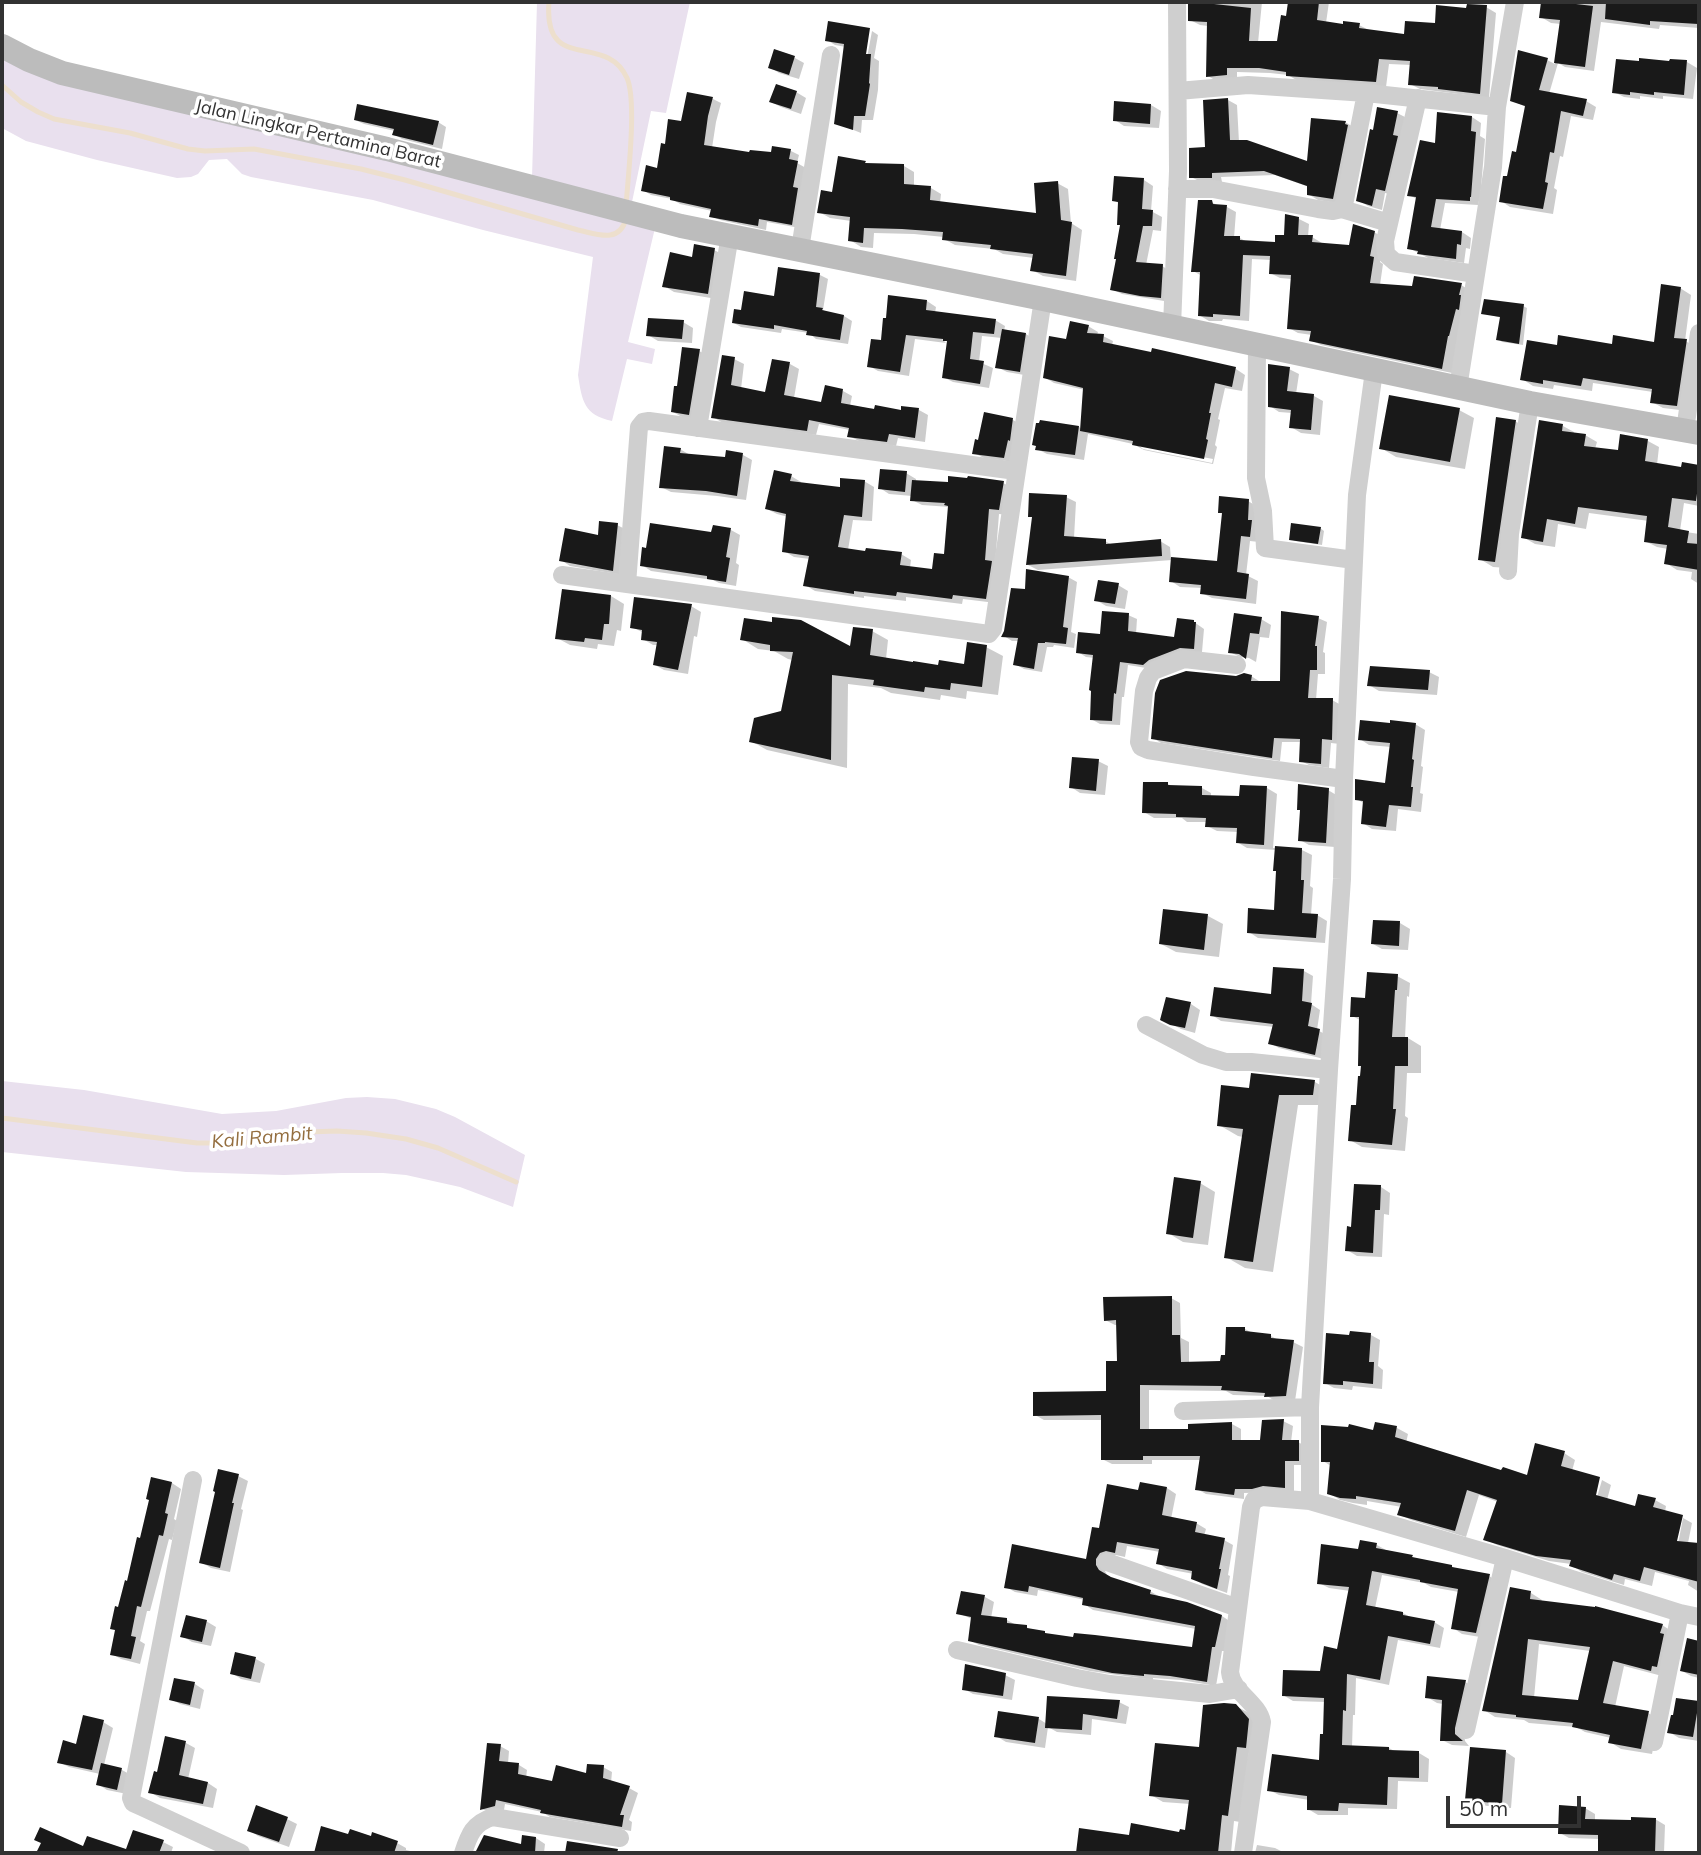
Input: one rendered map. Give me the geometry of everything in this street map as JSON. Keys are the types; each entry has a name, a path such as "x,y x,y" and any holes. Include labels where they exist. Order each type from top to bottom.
{"street":[{"path":"1172,327 1178,189 1178,2"},
{"path":"1458,388 1493,167 1497,107 1515,2"},
{"name":"Jalan Lingkar Pertamina Barat","path":"2,46 62,73 387,149 681,226 1043,299 1530,403 1692,432"},
{"path":"800,249 831,55"},
{"path":"1178,91 1248,85 1366,93 1497,107"},
{"path":"1342,209 1366,93"},
{"path":"1418,98 1385,242 1387,254 1395,262 1476,274"},
{"path":"1178,189 1213,189 1318,209 1342,209 1389,223"},
{"path":"698,428 730,236"},
{"path":"562,575 989,634 993,629 1043,299"},
{"path":"1692,432 1699,333"},
{"path":"1257,345 1256,478 1263,511 1265,548 1354,560"},
{"path":"1310,1501 1310,1407 1342,879 1357,495 1374,371"},
{"path":"1508,571 1510,534 1530,403"},
{"path":"626,584 639,428 643,422 1016,471"},
{"path":"1237,665 1184,659 1153,671 1144,691 1139,742 1141,747 1254,767 1344,779"},
{"path":"1146,1025 1203,1055 1226,1062 1329,1070"},
{"path":"1183,1411 1310,1407"},
{"path":"193,1480 131,1798 133,1803 242,1853"},
{"path":"1243,1853 1262,1722 1260,1713 1231,1679 1230,1672 1254,1500 1262,1497 1310,1501 1699,1617"},
{"path":"1466,1730 1506,1558"},
{"path":"1107,1562 1238,1608"},
{"path":"1654,1742 1680,1613"},
{"path":"957,1650 1110,1684 1210,1694 1239,1689"},
{"path":"463,1853 470,1832 484,1820 493,1817 620,1838"}],"shaded area":[{"path":"537,2 690,2 666,113 651,111 632,202 532,178"},
{"path":"2,57 655,228 628,342 655,349 652,364 627,359 612,421 595,415 586,406 578,375 593,257 373,200 251,177 242,174 227,159 209,160 198,174 177,178 26,141 2,128"},
{"path":"2,1081 84,1090 222,1114 276,1111 346,1098 395,1099 436,1109 455,1117 525,1155 513,1207 460,1187 406,1175 186,1172 2,1152"}],"building":[{"path":"1188,2 1214,2 1251,8 1249,41 1277,41 1281,15 1286,16 1288,2 1319,2 1317,20 1343,24 1343,21 1360,23 1359,28 1404,34 1405,21 1435,23 1436,5 1466,8 1467,4 1487,5 1480,94 1408,85 1410,61 1379,59 1376,82 1286,76 1286,72 1259,68 1227,68 1227,75 1206,77 1207,22 1188,21"},
{"path":"1541,2 1593,6 1585,67 1554,63 1560,20 1539,18"},
{"path":"1606,2 1699,2 1698,24 1650,21 1650,25 1605,19"},
{"path":"828,21 870,28 866,54 871,54 870,84 865,116 854,116 853,130 834,124 844,44 825,41"},
{"path":"774,49 795,56 789,75 768,68"},
{"path":"1518,50 1548,58 1539,90 1587,99 1583,116 1561,111 1554,153 1550,152 1543,209 1499,202 1503,176 1507,176 1512,151 1516,152 1525,106 1510,101"},
{"path":"1639,58 1687,60 1684,95 1654,92 1654,95 1612,93 1616,59 1639,61"},
{"path":"776,84 797,91 791,109 769,102"},
{"path":"687,92 713,97 704,145 749,152 771,152 772,146 791,149 789,159 798,161 793,187 798,188 792,225 759,219 758,226 709,217 711,209 641,191 646,165 657,168 661,143 665,144 668,119 681,121"},
{"path":"1228,98 1230,140 1247,140 1307,161 1311,118 1346,121 1345,124 1348,125 1333,199 1307,195 1307,186 1264,171 1212,173 1212,178 1189,178 1189,148 1205,147 1203,100"},
{"path":"1114,101 1151,104 1150,124 1113,121"},
{"path":"357,104 439,121 433,145 392,135 394,129 354,120"},
{"path":"1377,107 1398,111 1393,135 1398,136 1385,191 1376,189 1372,206 1356,201"},
{"path":"1437,112 1472,116 1471,131 1476,132 1470,201 1436,199 1431,227 1462,231 1461,245 1457,244 1456,259 1417,254 1418,251 1407,249 1416,197 1407,196 1420,140 1435,143"},
{"path":"838,156 866,161 865,163 904,164 904,184 931,186 930,200 1036,213 1034,183 1058,181 1061,220 1072,222 1066,276 1030,271 1033,254 990,249 991,245 942,240 943,232 864,228 863,243 848,241 850,217 817,213 821,190 832,192"},
{"path":"1114,176 1144,178 1142,209 1153,210 1152,226 1143,226 1136,262 1163,264 1161,298 1110,290 1120,225 1117,225 1118,202 1112,201"},
{"path":"1198,200 1212,200 1213,204 1227,205 1224,236 1240,236 1240,240 1275,242 1275,235 1284,235 1285,214 1299,217 1298,235 1313,235 1312,242 1349,245 1353,224 1375,231 1370,256 1374,257 1370,283 1412,286 1414,276 1462,283 1459,310 1456,309 1448,336 1442,369 1309,341 1311,331 1287,329 1291,275 1269,274 1270,256 1243,255 1240,316 1198,316 1200,272 1191,272"},
{"path":"694,244 715,248 708,294 662,287 670,252 692,257"},
{"path":"778,267 820,273 816,307 844,315 840,340 806,335 807,331 774,325 774,329 732,323 734,309 741,310 744,291 774,296"},
{"path":"1661,284 1681,287 1674,338 1687,339 1677,406 1650,403 1652,389 1583,378 1581,386 1543,380 1543,384 1520,380 1527,340 1557,345 1558,335 1612,344 1613,335 1654,342"},
{"path":"888,295 927,300 926,310 996,319 994,334 973,332 970,359 984,361 980,384 942,378 947,341 943,339 906,335 900,372 867,367 871,339 881,340"},
{"path":"1484,299 1524,304 1519,344 1496,340 1500,317 1481,314"},
{"path":"648,318 684,320 682,339 646,336"},
{"path":"1070,321 1089,325 1087,333 1104,334 1103,342 1151,352 1152,348 1236,367 1232,387 1215,383 1204,459 1132,445 1133,441 1080,431 1083,388 1043,378 1049,336 1066,339"},
{"path":"1002,329 1026,333 1020,372 995,368"},
{"path":"682,347 700,349 689,415 671,412"},
{"path":"722,355 735,357 731,385 765,392 772,359 790,362 784,395 821,402 825,385 843,389 841,403 874,409 875,405 901,410 901,406 919,408 915,438 889,434 887,442 847,437 849,428 809,420 807,431 711,418"},
{"path":"1268,364 1290,367 1287,391 1314,394 1311,430 1289,428 1291,410 1268,407"},
{"path":"1389,395 1460,408 1450,462 1379,449"},
{"path":"984,412 1013,418 1010,441 1008,440 1004,458 972,454"},
{"path":"1496,417 1516,420 1495,562 1478,560"},
{"path":"1040,420 1079,426 1075,455 1035,450 1036,446 1032,445 1036,423"},
{"path":"1539,420 1563,424 1562,431 1586,434 1584,446 1618,450 1620,434 1648,439 1645,461 1681,467 1682,462 1699,465 1696,501 1672,498 1668,527 1689,531 1687,543 1699,544 1699,570 1664,564 1667,545 1644,542 1647,516 1578,507 1575,524 1547,519 1543,542 1521,538"},
{"path":"664,446 681,448 680,453 725,457 726,450 743,453 737,496 659,488"},
{"path":"880,469 907,471 905,492 878,489"},
{"path":"774,470 792,474 790,481 840,487 840,478 865,480 862,517 844,515 838,547 902,552 900,565 932,569 934,553 944,554 948,506 944,505 945,503 910,501 912,480 948,482 948,476 968,476 1004,481 999,510 989,509 985,560 992,561 986,599 953,595 952,599 897,592 896,596 854,591 854,594 803,586 809,556 782,552 786,514 765,509"},
{"path":"1029,493 1067,495 1064,536 1106,539 1106,544 1161,539 1162,556 1026,565 1032,517 1028,517"},
{"path":"1219,496 1249,499 1248,520 1252,520 1250,537 1241,536 1237,572 1249,574 1246,599 1200,594 1201,585 1169,582 1171,557 1217,561 1222,513 1218,513"},
{"path":"599,521 618,523 613,571 559,561 565,528 598,535"},
{"path":"650,523 711,532 713,525 731,528 726,557 730,558 726,582 707,579 707,576 640,566 642,547 646,548"},
{"path":"1291,523 1321,527 1318,544 1289,540"},
{"path":"1026,569 1069,576 1063,627 1068,628 1066,644 1038,643 1034,669 1013,665 1018,638 1001,637 1011,588 1025,589"},
{"path":"1098,580 1119,583 1115,604 1094,601"},
{"path":"562,589 611,595 609,624 604,624 602,640 585,638 584,642 555,639"},
{"path":"634,597 692,604 678,670 653,665 657,642 641,640 642,630 630,628"},
{"path":"1102,611 1129,613 1128,631 1174,637 1177,618 1196,622 1194,649 1180,648 1143,665 1120,662 1112,721 1090,720 1089,690 1093,655 1076,653 1078,632 1100,634"},
{"path":"1281,611 1319,616 1315,646 1317,670 1310,670 1308,698 1333,698 1332,740 1322,739 1321,764 1299,762 1300,739 1274,738 1272,758 1151,739 1155,693 1160,680 1186,671 1236,676 1244,673 1252,675 1251,681 1280,681"},
{"path":"1234,613 1262,617 1259,634 1250,633 1246,659 1239,654 1228,653"},
{"path":"772,617 801,620 850,646 853,627 873,629 870,655 913,662 938,665 939,660 964,664 967,642 987,645 982,687 951,683 950,690 925,687 924,692 873,685 874,680 832,675 831,760 749,742 754,718 781,711 793,652 770,651 770,645 740,640 744,618 772,622"},
{"path":"1370,666 1430,670 1428,690 1367,686"},
{"path":"1360,720 1416,723 1411,807 1389,805 1386,827 1361,824 1363,801 1355,800 1355,779 1385,783 1390,743 1358,740"},
{"path":"1072,757 1099,759 1096,791 1069,788"},
{"path":"1143,782 1202,786 1202,795 1239,796 1240,785 1267,786 1264,845 1236,843 1237,828 1205,827 1206,818 1142,813"},
{"path":"1298,784 1329,788 1326,843 1298,841"},
{"path":"1275,846 1302,848 1302,913 1318,914 1316,938 1247,933 1248,908 1274,910"},
{"path":"1163,909 1208,914 1204,950 1159,944"},
{"path":"1373,920 1400,921 1399,946 1371,944"},
{"path":"1273,967 1304,969 1302,1001 1312,1003 1308,1026 1320,1029 1315,1055 1268,1044 1273,1024 1210,1016 1214,987 1271,994"},
{"path":"1367,972 1398,974 1392,1037 1408,1037 1408,1066 1395,1066 1393,1109 1396,1109 1392,1145 1348,1141 1351,1105 1356,1105 1361,1066 1358,1066 1359,1017 1350,1017 1351,997 1365,998"},
{"path":"1166,997 1191,1002 1185,1028 1160,1020"},
{"path":"1251,1073 1315,1080 1313,1095 1279,1095 1253,1262 1224,1258 1243,1129 1217,1126 1221,1085 1249,1088"},
{"path":"1174,1177 1201,1181 1193,1238 1166,1234"},
{"path":"1354,1184 1381,1185 1380,1210 1375,1210 1373,1253 1345,1251 1347,1226 1351,1227"},
{"path":"1172,1296 1172,1335 1180,1335 1181,1362 1220,1361 1221,1355 1225,1355 1226,1327 1245,1327 1245,1331 1271,1334 1271,1338 1294,1340 1286,1396 1264,1397 1265,1393 1221,1390 1222,1386 1140,1385 1140,1429 1188,1429 1188,1424 1232,1422 1232,1440 1260,1440 1262,1420 1284,1419 1282,1440 1299,1440 1299,1461 1285,1461 1285,1488 1263,1486 1235,1489 1234,1495 1195,1490 1200,1456 1143,1456 1143,1460 1101,1460 1101,1415 1033,1416 1033,1392 1106,1391 1106,1361 1117,1361 1116,1320 1104,1321 1103,1297"},
{"path":"1350,1331 1371,1333 1369,1362 1374,1362 1373,1384 1343,1381 1343,1385 1323,1384 1326,1333 1349,1335"},
{"path":"1375,1422 1397,1426 1395,1437 1501,1470 1503,1467 1527,1475 1535,1443 1565,1451 1561,1466 1600,1477 1596,1495 1635,1506 1638,1494 1656,1498 1653,1507 1683,1515 1677,1541 1699,1543 1699,1582 1644,1567 1640,1581 1614,1574 1612,1580 1569,1566 1571,1560 1536,1556 1483,1540 1497,1500 1467,1490 1455,1531 1397,1515 1401,1503 1356,1496 1356,1499 1340,1498 1327,1494 1330,1462 1321,1462 1321,1425 1348,1427 1349,1424 1373,1430"},
{"path":"218,1469 239,1474 220,1568 199,1563"},
{"path":"151,1477 172,1482 163,1536 159,1535 141,1607 137,1606 131,1636 136,1637 131,1659 110,1655 115,1630 110,1629 115,1606 118,1607 125,1580 127,1581 137,1537 140,1538 149,1500 146,1499"},
{"path":"1140,1482 1167,1487 1162,1515 1197,1522 1195,1532 1225,1538 1217,1589 1191,1579 1192,1571 1156,1564 1159,1549 1117,1542 1115,1553 1100,1553 1096,1565 1111,1577 1151,1590 1150,1594 1187,1602 1222,1615 1215,1647 1212,1647 1207,1682 1170,1676 1112,1673 968,1641 971,1617 956,1614 961,1591 985,1595 981,1615 1007,1618 1007,1623 1027,1625 1027,1628 1045,1633 1073,1637 1074,1633 1192,1647 1195,1626 1082,1605 1083,1598 1029,1586 1028,1592 1004,1588 1012,1544 1086,1559 1092,1527 1099,1528 1107,1484 1138,1490"},
{"path":"1360,1540 1377,1543 1376,1548 1490,1574 1476,1633 1451,1629 1458,1589 1372,1571 1366,1605 1435,1621 1430,1644 1388,1636 1380,1680 1347,1674 1342,1745 1419,1751 1419,1778 1388,1777 1387,1805 1339,1803 1338,1811 1307,1810 1307,1796 1267,1791 1272,1754 1319,1760 1320,1734 1323,1734 1324,1698 1282,1696 1283,1670 1320,1671 1324,1646 1337,1649 1349,1587 1317,1584 1321,1544 1358,1549"},
{"path":"1510,1587 1531,1591 1530,1599 1595,1606 1663,1624 1660,1633 1664,1634 1657,1667 1652,1666 1651,1671 1613,1661 1603,1703 1649,1711 1641,1749 1608,1743 1610,1735 1572,1727 1573,1723 1482,1711","holes":["1528,1639 1590,1647 1578,1700 1522,1695"]},
{"path":"186,1615 207,1620 202,1642 180,1637"},
{"path":"1687,1638 1699,1641 1699,1675 1680,1671"},
{"path":"235,1652 256,1657 251,1679 230,1674"},
{"path":"965,1664 1006,1673 1003,1696 962,1690"},
{"path":"1427,1676 1466,1680 1455,1728 1455,1734 1463,1741 1440,1741 1442,1700 1425,1698"},
{"path":"174,1678 195,1682 190,1705 169,1700"},
{"path":"1047,1696 1120,1700 1117,1719 1083,1714 1082,1730 1045,1728"},
{"path":"1676,1698 1699,1701 1693,1737 1667,1733"},
{"path":"1236,1704 1249,1719 1246,1748 1237,1747 1228,1816 1222,1815 1218,1853 1076,1853 1079,1828 1129,1835 1131,1823 1179,1832 1180,1829 1185,1830 1189,1800 1149,1796 1155,1743 1199,1747 1203,1705"},
{"path":"998,1711 1039,1717 1035,1743 994,1737"},
{"path":"83,1715 104,1720 92,1770 57,1763 63,1740 76,1744"},
{"path":"165,1736 186,1741 179,1775 208,1782 203,1804 148,1793 154,1771 157,1772"},
{"path":"487,1743 501,1744 499,1761 519,1763 518,1774 552,1781 556,1765 586,1773 587,1764 604,1765 603,1778 630,1786 620,1815 624,1815 622,1827 540,1813 541,1810 496,1800 495,1806 480,1810"},
{"path":"1470,1747 1506,1750 1502,1804 1465,1800"},
{"path":"101,1763 122,1768 117,1790 96,1785"},
{"path":"256,1805 288,1817 279,1842 247,1831"},
{"path":"1559,1805 1586,1807 1585,1819 1656,1818 1655,1853 1598,1853 1598,1835 1558,1834"},
{"path":"321,1826 348,1834 350,1829 371,1836 372,1832 398,1841 394,1853 314,1853"},
{"path":"40,1827 83,1846 87,1836 126,1849 133,1830 164,1840 159,1853 36,1853 41,1843 34,1840"},
{"path":"484,1835 521,1844 522,1835 536,1837 535,1853 475,1853"},
{"path":"567,1841 618,1849 617,1853 565,1853"}],"waterway":[{"path":"549,2 550,24 556,38 566,46 605,57 617,64 627,78 632,121 626,206"},
{"path":"2,85 21,102 54,119 130,133 188,149 254,149 361,169 600,235 613,235 618,232 626,219"},
{"name":"Kali Rambit","path":"2,1118 197,1143 242,1143 308,1132 366,1133 406,1139 438,1148 516,1182"}]}
